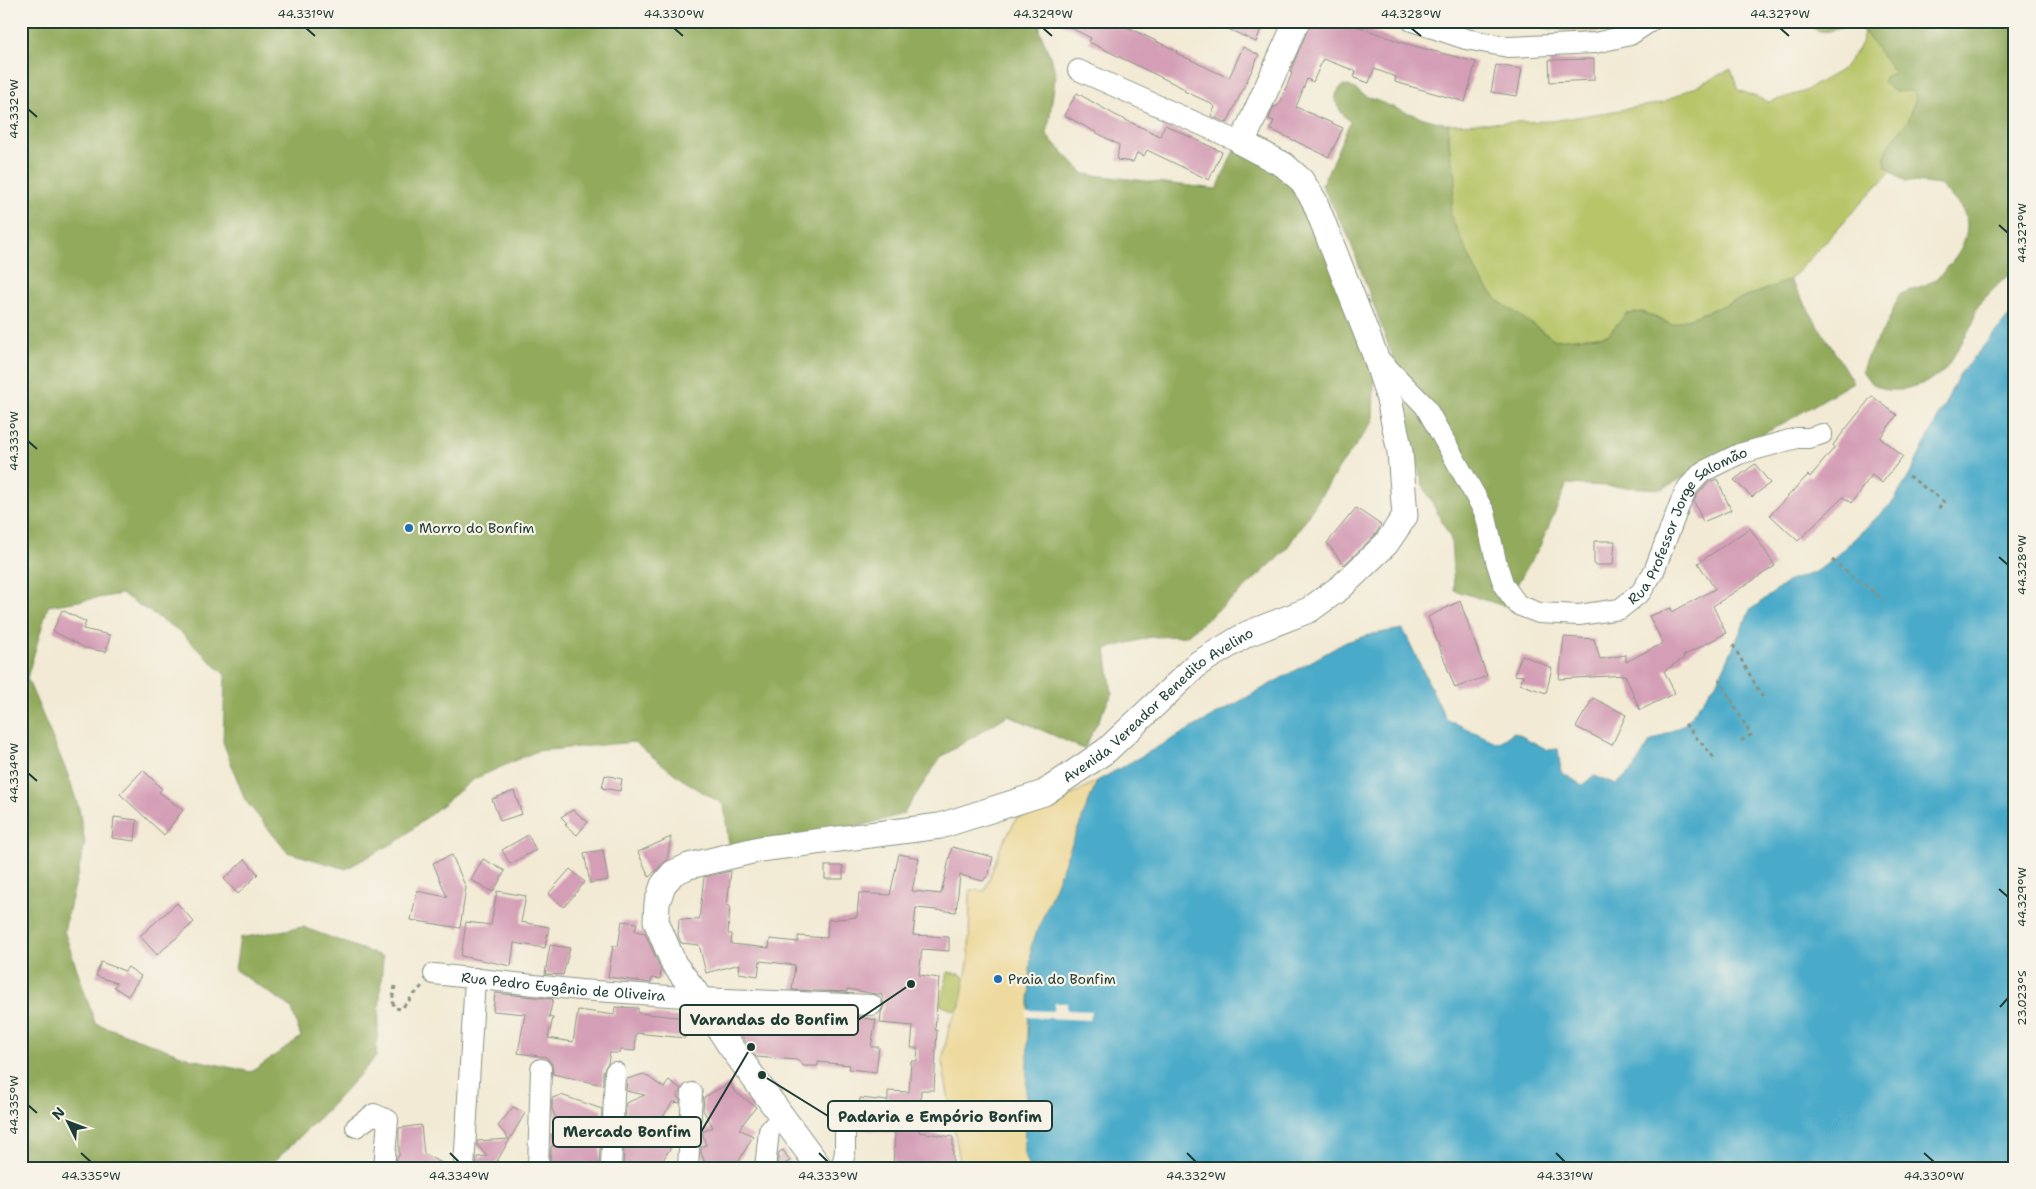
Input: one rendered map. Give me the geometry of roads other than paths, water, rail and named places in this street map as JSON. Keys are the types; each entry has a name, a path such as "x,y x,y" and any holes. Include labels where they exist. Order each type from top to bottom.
{"main road":[{"path":"1242,143 1297,21"},
{"name":"Avenida Vereador Benedito Avelino","path":"820,1168 729,1044 674,964 656,920 663,885 674,873 689,866 760,849 940,826 1044,793 1107,750 1199,663 1247,634 1309,610 1342,587 1386,544 1405,516 1400,452 1389,399 1375,355 1310,193 1301,180 1284,165 1242,143"}],"street":[{"path":"1412,21 1466,39 1508,47 1595,44 1630,35 1651,21"},
{"path":"1078,70 1242,143"},
{"name":"Rua Professor Jorge Salomão","path":"1375,355 1425,406 1485,513 1504,586 1518,605 1539,613 1579,615 1620,609 1642,592 1654,571 1680,501 1688,487 1702,472 1739,454 1797,438 1809,438 1822,434"},
{"name":"Rua Pedro Eugênio de Oliveira","path":"434,974 580,990 698,998 872,1005"},
{"path":"464,1168 475,978"},
{"path":"538,1168 542,1069"},
{"path":"611,1168 615,1072"},
{"path":"688,1168 692,1093"},
{"path":"356,1127 374,1114 388,1120 384,1168"},
{"path":"841,1168 845,1153 845,1114"},
{"path":"765,1168 769,1131 782,1116"}],"water":[{"path":"2015,309 2015,1168 1029,1168 1024,1154 1031,947 1097,781 1346,642 1373,634 1403,629 1446,719 1498,743 1514,732 1548,750 1558,749 1561,772 1582,785 1594,776 1617,784 1634,768 1650,742 1685,724 1719,679 1750,610 1789,581 1816,572 1832,560 1893,502 1909,476 1959,375"}],"place":[{"name":"Morro do Bonfim","path":"409,528"},
{"name":"Praia do Bonfim","path":"998,979"},
{"name":"Varandas do Bonfim","path":"911,984"},
{"name":"Mercado Bonfim","path":"751,1047"},
{"name":"Padaria e Empório Bonfim","path":"762,1075"}]}
